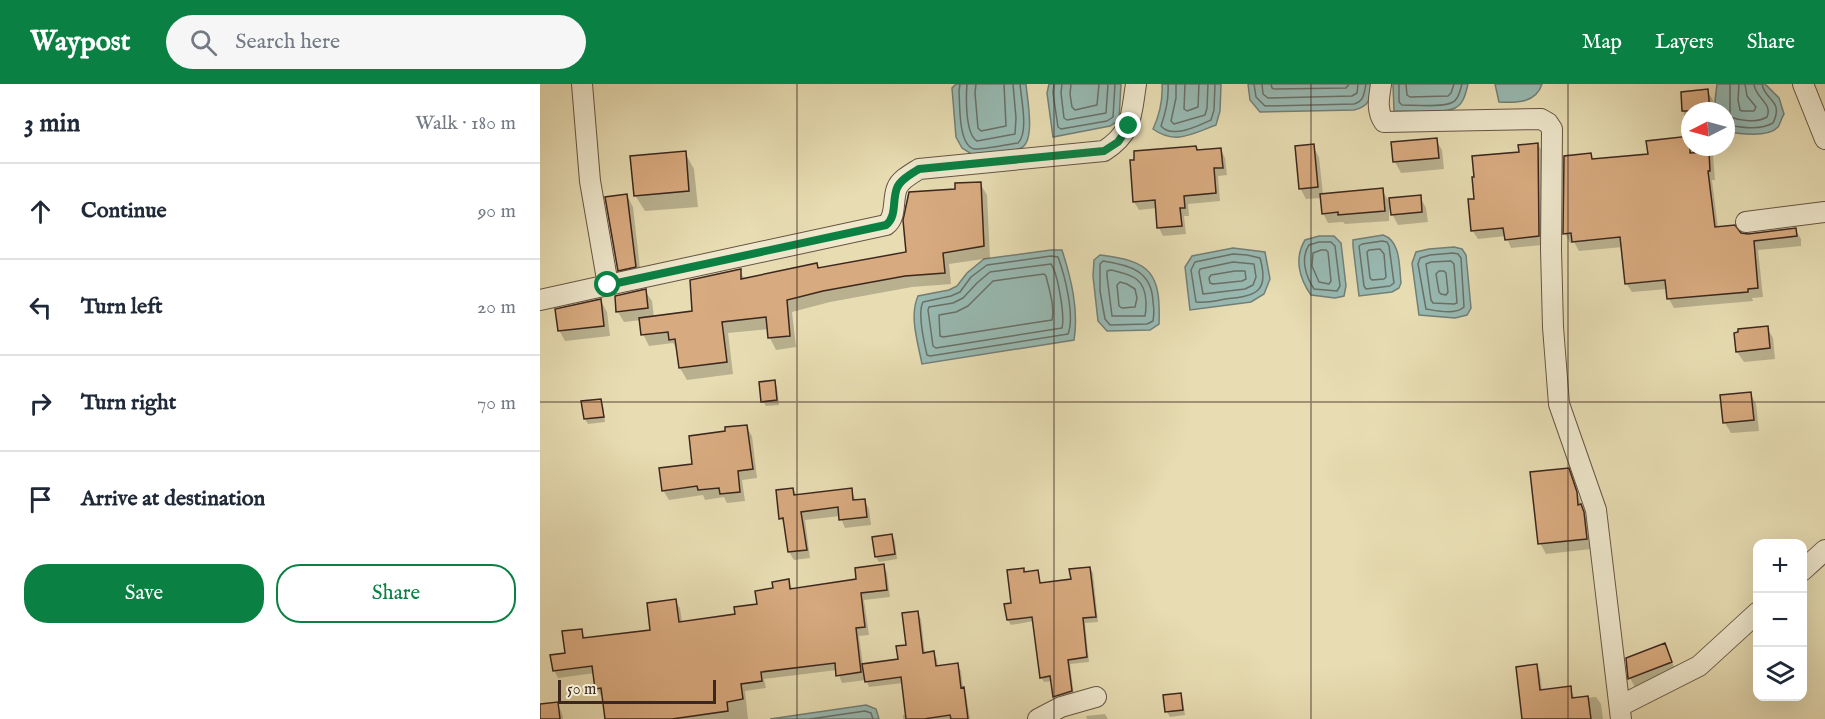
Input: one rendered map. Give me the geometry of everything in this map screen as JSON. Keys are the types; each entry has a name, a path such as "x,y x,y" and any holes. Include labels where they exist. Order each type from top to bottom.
{"street":[{"path":"582,84 590,181 608,285"},
{"path":"540,300 886,225 892,217 897,187 919,169 1104,151 1118,142 1129,126 1136,84"},
{"path":"1381,84 1378,105 1379,116 1384,122 1541,119 1552,129 1551,260 1559,404 1596,510 1621,712 1699,666 1753,617"},
{"path":"1803,84 1825,139"},
{"path":"1746,222 1825,212"},
{"path":"1807,567 1825,550"},
{"path":"1038,719 1062,707 1096,697"}],"water":[{"path":"956,84 1026,84 1029,128 1026,144 1012,151 973,155 962,148 956,137 952,88"},
{"path":"1049,84 1121,84 1119,120 1110,126 1053,137 1047,93"},
{"path":"1162,84 1221,84 1220,111 1216,125 1176,137 1161,134 1153,129 1158,118"},
{"path":"1248,84 1372,84 1371,94 1366,104 1354,110 1260,112 1250,100"},
{"path":"1393,84 1468,84 1464,98 1458,106 1450,110 1425,112 1394,111"},
{"path":"1495,84 1542,84 1531,98 1519,102 1499,102"},
{"path":"1717,84 1765,84 1779,98 1784,114 1778,127 1767,133 1735,132 1735,102 1715,101"},
{"path":"1383,235 1389,238 1396,248 1401,283 1399,288 1392,292 1359,296 1353,240"},
{"path":"1319,236 1334,236 1341,243 1346,286 1344,296 1335,298 1311,295 1303,282 1299,268 1302,247 1305,240"},
{"path":"1454,247 1462,249 1466,255 1471,308 1467,315 1455,318 1419,315 1412,263 1416,252"},
{"path":"1233,248 1265,252 1270,279 1264,294 1251,302 1190,310 1185,267 1192,256"},
{"path":"1062,250 1068,272 1076,317 1074,340 922,364 914,321 918,296 949,290 957,286 967,273 984,259"},
{"path":"1100,255 1131,261 1142,266 1149,273 1155,281 1158,293 1159,324 1150,330 1107,331 1098,321 1093,276 1094,260"},
{"path":"866,705 876,709 879,719 770,719"}],"building":[{"path":"1708,89 1709,102 1682,102 1681,92"},
{"path":"1681,137 1681,156 1709,156 1710,171 1708,171 1715,227 1735,225 1741,233 1748,234 1796,228 1797,236 1754,241 1758,288 1748,289 1748,292 1667,299 1665,280 1625,284 1620,237 1572,242 1571,233 1563,234 1564,156 1591,153 1592,159 1648,154 1646,141"},
{"path":"1437,138 1439,158 1393,162 1391,142"},
{"path":"1538,143 1539,236 1505,240 1503,228 1471,231 1468,199 1474,199 1472,156 1519,152 1518,145"},
{"path":"1314,144 1318,187 1299,189 1295,146"},
{"path":"1196,146 1197,150 1221,148 1223,168 1214,168 1216,193 1184,196 1185,208 1180,208 1182,226 1157,228 1155,200 1133,202 1130,160 1134,160 1134,151"},
{"path":"686,151 689,191 634,196 630,156"},
{"path":"981,182 984,246 943,253 945,273 905,276 787,300 790,336 768,338 766,317 722,322 727,362 679,368 675,339 669,340 668,332 641,335 639,318 692,311 690,280 741,269 741,279 817,263 818,268 906,252 903,220 909,192 955,189 955,183"},
{"path":"1383,188 1385,211 1322,214 1320,194"},
{"path":"627,194 636,267 618,271 605,197"},
{"path":"1421,195 1422,212 1391,215 1389,198"},
{"path":"646,289 648,308 616,312 615,296"},
{"path":"601,299 604,326 558,331 555,309"},
{"path":"1768,326 1770,348 1736,352 1734,333 1738,332 1738,329"},
{"path":"775,380 777,400 761,402 759,382"},
{"path":"1751,392 1754,420 1723,423 1720,395"},
{"path":"601,399 604,417 584,419 581,401"},
{"path":"747,425 753,469 738,471 740,492 720,494 719,488 698,490 697,486 662,491 659,468 692,464 689,436 725,431 725,427"},
{"path":"1569,468 1577,492 1578,505 1581,504 1584,512 1587,539 1538,544 1530,472"},
{"path":"793,488 794,495 852,488 853,500 865,499 867,517 839,520 838,507 801,512 807,550 788,552 783,518 779,519 776,490"},
{"path":"892,534 895,554 875,557 872,537"},
{"path":"884,564 887,590 861,593 865,627 856,628 861,672 836,676 835,663 761,672 762,681 741,684 743,699 727,702 728,711 672,719 605,719 601,688 595,689 592,666 553,671 550,655 565,653 562,631 582,629 583,638 650,630 647,603 676,599 679,622 735,614 734,607 757,604 755,591 773,588 772,582 789,579 790,589 856,579 855,568"},
{"path":"1090,567 1096,617 1083,618 1087,657 1068,660 1072,691 1053,697 1050,676 1040,678 1032,617 1007,620 1004,604 1011,603 1007,570 1024,568 1024,572 1038,570 1040,583 1071,579 1069,569"},
{"path":"918,611 923,653 934,651 936,666 958,663 968,719 951,719 950,715 906,719 901,677 865,682 862,664 898,659 896,646 906,645 902,613"},
{"path":"1665,643 1672,662 1628,679 1626,658"},
{"path":"1537,664 1540,690 1571,686 1572,698 1588,696 1591,719 1522,719 1516,667"},
{"path":"1181,693 1183,710 1165,712 1163,695"},
{"path":"558,702 560,719 540,719 540,704"}],"route":[{"path":"608,285 886,225 892,217 897,187 919,169 1104,151 1118,142 1129,126"}]}
